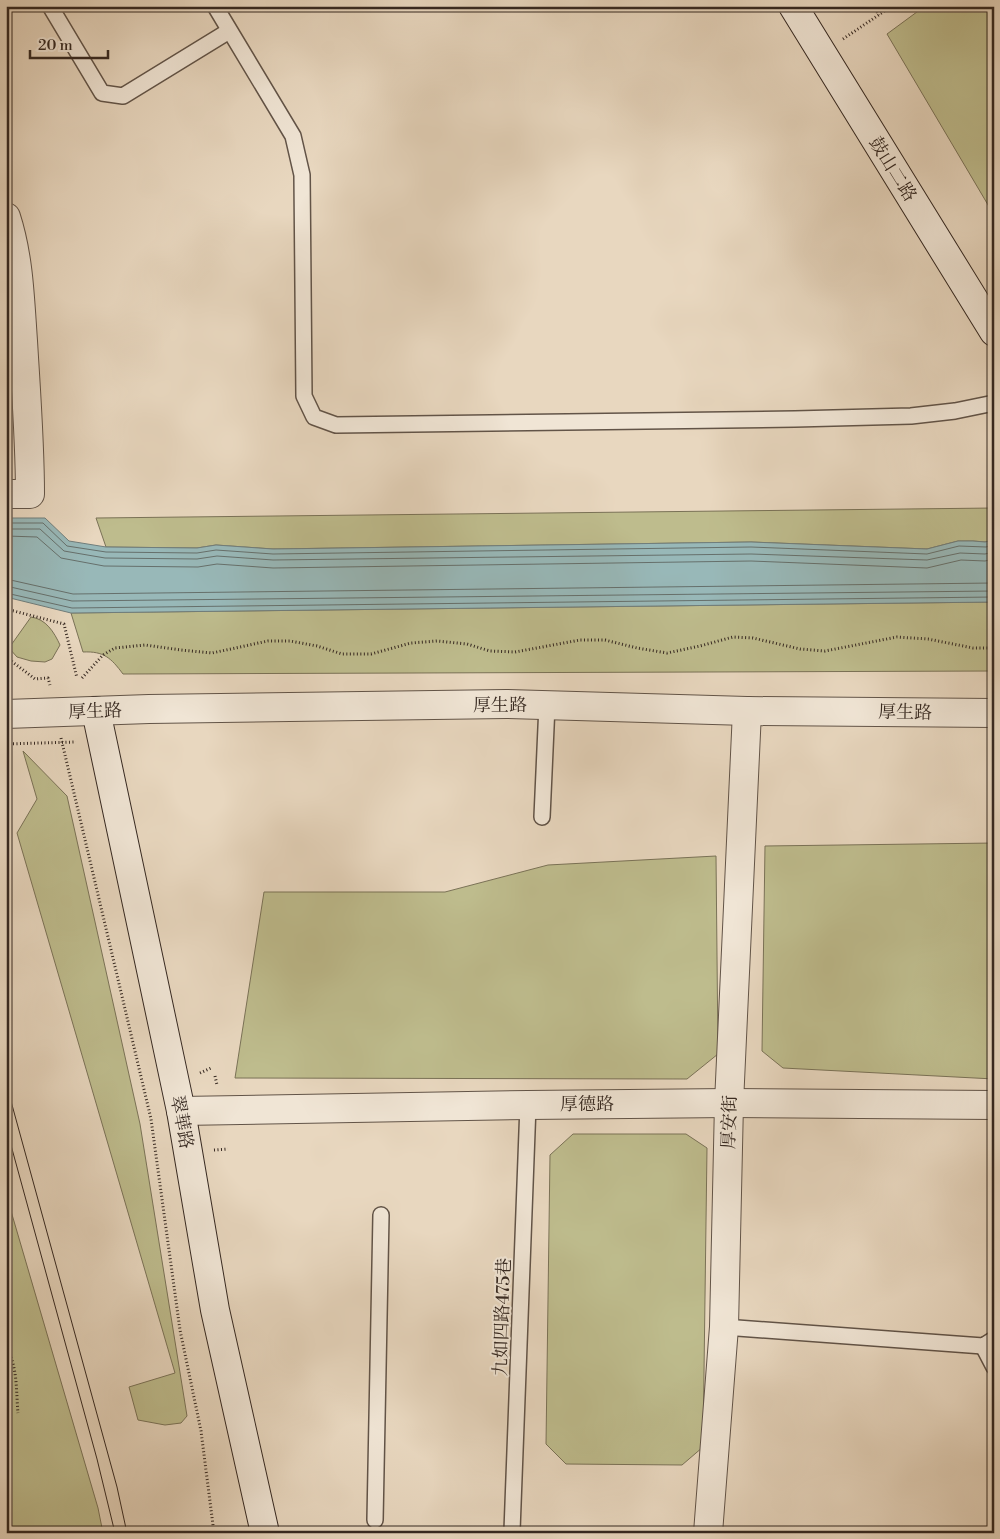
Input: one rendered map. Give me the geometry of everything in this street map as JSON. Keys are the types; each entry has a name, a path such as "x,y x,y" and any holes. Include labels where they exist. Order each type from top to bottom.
{"street":[{"name":"鼓山二路","path":"792,6 994,332"},
{"path":"6,216 14,241 19,279 30,442 18,494"},
{"name":"厚生路","path":"6,714 456,705 547,705 747,711 994,713"},
{"name":"翠華路","path":"96,711 181,1111 215,1310 265,1533"},
{"name":"厚安街","path":"708,1533 724,1327 729,1103 747,711"},
{"name":"厚德路","path":"181,1111 528,1104 994,1105"}],"lane":[{"path":"50,6 102,93 123,96 229,30"},
{"path":"215,6 293,136 302,174 304,396 314,418 336,425 795,419 911,416 955,411 994,403"},
{"path":"542,817 547,705"},
{"name":"九如四路475巷","path":"512,1531 528,1104"},
{"path":"375,1520 381,1215"},
{"path":"724,1327 988,1342 994,1367"}],"path":[{"path":"873,6 879,15"},
{"path":"840,41 892,6"},
{"path":"6,609 64,624 77,678"},
{"path":"82,678 103,655 116,648 145,645 212,653 268,641 290,641 317,646 342,654 371,654 411,643 437,641 468,644 490,651 515,652 580,640 605,640 667,653 733,637 753,638 800,649 825,651 897,638 928,639 973,648 994,648"},
{"path":"6,657 35,678 48,678 152,1119 180,1330 201,1431 214,1533"},
{"path":"6,744 62,742"},
{"path":"6,1348 10,1354 16,1379 18,1413"}],"shaded area":[{"path":"925,6 994,6 994,215 887,34"},
{"path":"994,508 994,540 985,542 958,541 927,549 751,542 273,549 216,545 197,548 106,547 96,518"},
{"path":"994,602 994,671 123,674 115,664 102,654 83,652 71,613"},
{"path":"31,617 45,623 60,645 52,659 45,662 17,657 9,648"},
{"path":"23,751 67,796 140,1124 187,1416 181,1423 165,1425 138,1420 129,1387 175,1373 17,833 37,799"},
{"path":"994,843 994,1079 783,1068 762,1051 765,846"},
{"path":"716,856 718,1054 687,1079 235,1078 264,892 445,892 548,865"},
{"path":"573,1134 686,1134 707,1148 703,1447 682,1465 566,1464 546,1444 550,1155"},
{"path":"6,1194 98,1508 103,1533 6,1533"}],"water":[{"path":"6,518 45,518 69,541 106,547 197,548 216,545 273,549 751,542 927,549 958,541 985,542 994,540 994,602 71,613 6,597"}],"tram line":[{"path":"6,1083 117,1487 127,1533"},
{"path":"6,1127 97,1459 115,1533"}]}
